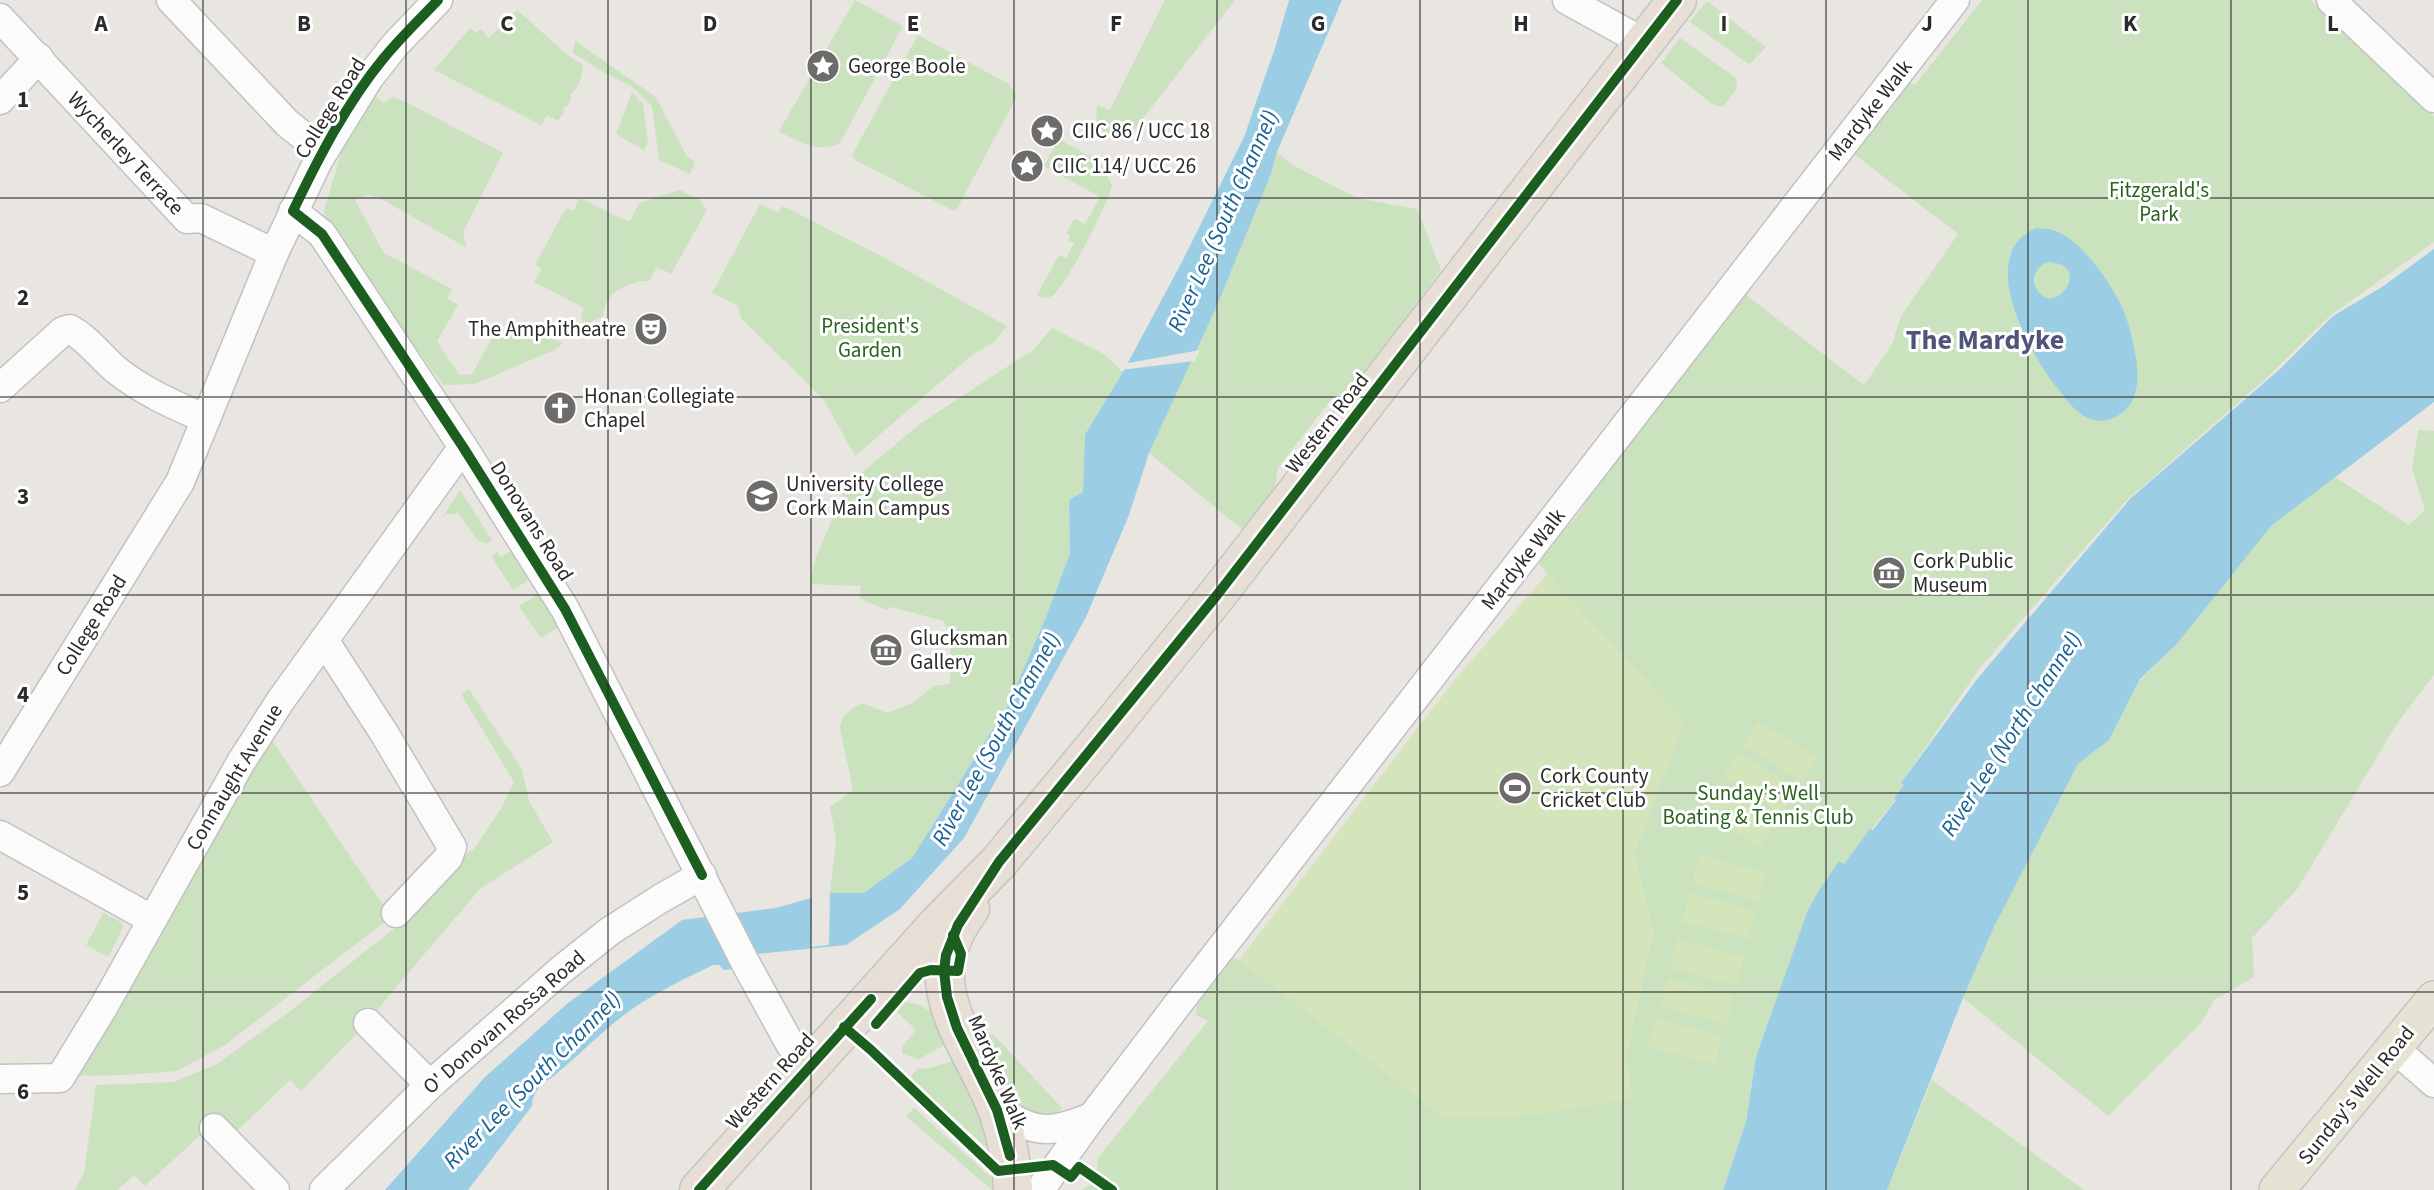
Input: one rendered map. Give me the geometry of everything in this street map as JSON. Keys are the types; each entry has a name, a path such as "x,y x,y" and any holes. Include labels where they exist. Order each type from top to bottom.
{"highway":[{"name":"Western Road","path":"699,1190 937,925 999,862 1217,595 1677,0"},
{"name":"Mardyke Walk","path":"999,862 958,925 946,955 944,982 951,1011 998,1110 1010,1156 1013,1190"},
{"path":"871,999 903,993 922,996 951,1011"}],"main road":[{"name":"Sunday's Well Road","path":"2277,1190 2434,999"}],"street":[{"path":"171,0 287,123 323,152"},
{"name":"College Road","path":"0,772 180,482 274,253 323,152 369,78 395,45 438,0"},
{"path":"1567,0 1645,43"},
{"name":"Mardyke Walk","path":"1040,1190 1092,1117 1955,0"},
{"path":"2331,0 2434,98"},
{"name":"Wycherley Terrace","path":"0,18 187,219 201,218 274,253"},
{"path":"0,100 39,58"},
{"name":"Donovans Road","path":"293,211 322,234 463,447 579,633 745,962 790,1044 810,1065"},
{"path":"0,388 63,331 70,329 79,333 114,368 142,389 206,419"},
{"name":"Connaught Avenue","path":"0,1079 60,1077 104,1006 241,762 281,700 463,447"},
{"path":"324,640 449,838 452,847 447,858 396,913"},
{"path":"0,835 151,919"},
{"name":"O' Donovan Rossa Road","path":"324,1190 430,1085 506,1016 596,942 660,899 702,875"},
{"path":"368,1023 430,1085"},
{"path":"2395,1049 2434,1083"},
{"name":"Mardyke Walk","path":"998,1110 1025,1126 1048,1130 1063,1128 1092,1117"},
{"path":"214,1128 275,1190"}],"green space":[{"path":"855,0 903,26 840,143 824,147 809,145 779,131"},
{"path":"1165,0 1235,0 1130,135 1116,138 1096,122 1097,105 1110,110"},
{"name":"Fitzgerald's Park","path":"1982,0 2310,0 2434,116 2434,242 2331,315 2265,379 2125,502 1979,669 1902,782 1904,785 1894,798 1896,799 1844,864 1839,861 1756,1057 1746,1122 1723,1190 1081,1190 1104,1178 1096,1172 1098,1158 1208,1021 1196,1015 1197,1004 1233,958 1444,1117 1632,1098 1626,1057 1653,932 1634,854 1684,722 1547,574 1535,557 1577,516 1592,488 1742,292 1864,385 1892,344 1901,316 1958,234 1850,151 1908,81 1915,85"},
{"path":"1707,1 1766,47 1750,64 1690,22"},
{"path":"517,10 570,57 583,65 578,85 570,94 568,106 563,108 564,113 558,121 547,115 541,125 434,70 470,28 476,33 481,29 489,38"},
{"path":"918,35 1009,84 1017,96 954,211 855,160 852,155"},
{"path":"1680,38 1736,78 1737,88 1723,107 1712,104 1661,63"},
{"path":"575,41 656,97 686,155 695,162 690,174 659,160 652,106 631,86 573,53"},
{"path":"632,92 643,104 648,142 644,150 616,134"},
{"path":"372,93 384,103 394,97 406,102 503,153 463,232 467,248 378,197 368,195 355,200 384,253 452,289 447,298 458,305 437,341 459,375 472,374 499,326 509,332 515,321 563,343 555,350 474,384 443,385 351,259 325,219 324,211 344,143"},
{"path":"1059,139 1100,162 1112,185 1077,261 1059,289 1052,296 1044,298 1037,295 1059,255 1066,258 1074,243 1068,240 1070,235 1066,233 1074,219 1085,224 1100,197 1044,166"},
{"path":"1277,152 1291,164 1357,198 1417,209 1441,270 1351,391 1333,397 1278,468 1273,499 1244,531 1149,453 1216,308 1271,174"},
{"path":"680,190 700,200 707,210 671,274 657,267 649,281 632,283 621,288 607,302 603,316 584,325 581,317 584,308 534,282 542,269 535,265 566,208 573,211 580,198 630,221 639,203"},
{"name":"President's Garden","path":"760,204 778,213 783,206 883,257 1007,326 993,343 972,355 855,456 824,400 741,318 738,306 712,293"},
{"path":"1052,328 1104,354 1123,372 1085,433 1083,493 1069,500 1070,554 1046,617 1008,705 912,858 864,893 830,893 836,840 830,807 853,790 840,729 842,720 850,710 862,703 887,713 913,703 933,686 950,684 951,633 943,621 892,607 886,610 859,598 861,586 810,584 815,560 846,486 921,423 1033,350"},
{"path":"2418,430 2434,431 2434,675 2398,722 2298,888 2252,938 2254,977 2214,1000 2202,1022 2108,1116 1963,998 1994,927 2078,764 2109,740 2140,680 2176,645 2271,526 2335,477 2409,525 2425,510 2412,468"},
{"path":"460,490 492,540 486,544 477,540 458,513 442,518"},
{"path":"511,551 530,579 513,590 491,556 497,552 501,557"},
{"name":"Cork County Cricket Club","path":"1547,574 1684,722 1634,854 1653,932 1626,1057 1632,1098 1515,1116 1444,1117 1239,960 1456,678"},
{"path":"539,594 559,627 541,638 519,606"},
{"path":"469,689 522,769 529,801 553,842 480,889 358,1032 301,1091 290,1080 236,1132 219,1118 145,1186 134,1175 118,1190 75,1190 84,1173 96,1085 174,1082 217,1064 289,1012 401,923 461,858 474,849 502,807 514,782 461,694"},
{"path":"1758,721 1817,757 1802,781 1743,745"},
{"path":"272,740 391,917 225,1045 177,1071 68,1076"},
{"path":"1738,752 1797,789 1781,813 1723,777"},
{"path":"1717,788 1775,824 1760,848 1701,812"},
{"path":"1700,855 1766,873 1759,901 1692,883"},
{"path":"1690,893 1756,911 1749,939 1682,922"},
{"path":"103,913 124,926 108,957 86,945"},
{"path":"1677,939 1744,957 1736,985 1670,968"},
{"path":"1667,978 1734,996 1726,1024 1660,1007"},
{"path":"903,1002 921,1006 933,1014 950,1042 919,1059 902,1054 902,1047 916,1030 896,1011"},
{"path":"1655,1018 1722,1036 1715,1064 1648,1047"},
{"path":"993,1034 1062,1108 1054,1116 1022,1115 977,1041"},
{"path":"958,1059 997,1157 910,1078 918,1068 927,1069"},
{"path":"1932,1080 2084,1190 1887,1190"},
{"path":"914,1108 994,1180 992,1190 906,1116"}],"water":[{"name":"River Lee (South Channel)","path":"1289,0 1342,0 1277,152 1271,174 1216,308 1149,453 1129,515 1086,617 964,838 900,909 846,945 757,954 734,969 724,970 719,965 713,965 663,990 626,1013 540,1086 532,1106 468,1190 385,1190 485,1077 568,1003 682,920 775,908 830,893 864,893 912,858 1008,705 1070,554 1069,500 1083,492 1085,434 1123,372 1244,137"},
{"path":"2036,228 2063,234 2093,262 2117,297 2130,332 2137,376 2133,399 2119,415 2099,421 2078,412 2046,373 2034,353 2013,306 2008,281 2009,259 2018,241","holes":["2049,262 2062,265 2069,272 2070,280 2066,288 2060,295 2052,298 2043,296 2034,284 2036,272"]},
{"name":"River Lee (North Channel)","path":"2434,249 2434,402 2271,526 2176,645 2140,679 2109,740 2078,764 1994,927 1887,1190 1723,1190 1746,1122 1756,1057 1808,910 1839,861 1844,864 1870,829 1873,830 1896,800 1894,798 1904,785 1901,783 1978,678 2130,499 2280,369 2333,316 2382,287"}],"pier":[{"path":"1200,350 1195,361 1120,370 1123,364"},
{"path":"830,893 829,945 811,947 812,898"}],"cycle path":[{"path":"438,0 390,51 357,94 293,211 322,234 463,447 565,609 702,875"},
{"path":"1010,1156 997,1110 957,1028 947,997 944,971 946,955 958,925 999,862 1217,595 1677,0"},
{"path":"876,1024 920,973 931,970 958,971 961,954 953,935"},
{"path":"699,1190 871,999"},
{"path":"844,1027 998,1171 1053,1165 1071,1177 1079,1167 1112,1190"}],"place":[{"name":"George Boole","path":"823,66"},
{"name":"CIIC 86 / UCC 18","path":"1047,131"},
{"name":"CIIC 114/ UCC 26","path":"1027,166"},
{"name":"The Amphitheatre","path":"651,329"},
{"name":"Honan Collegiate Chapel","path":"560,408"},
{"name":"University College Cork Main Campus","path":"762,496"},
{"name":"Cork Public Museum","path":"1889,573"},
{"name":"Glucksman Gallery","path":"886,650"},
{"name":"Cork County Cricket Club","path":"1515,788"}],"district":[{"name":"The Mardyke","path":"1985,340"}],"park label":[{"name":"Sunday's Well Boating & Tennis Club","path":"1758,805"}]}
